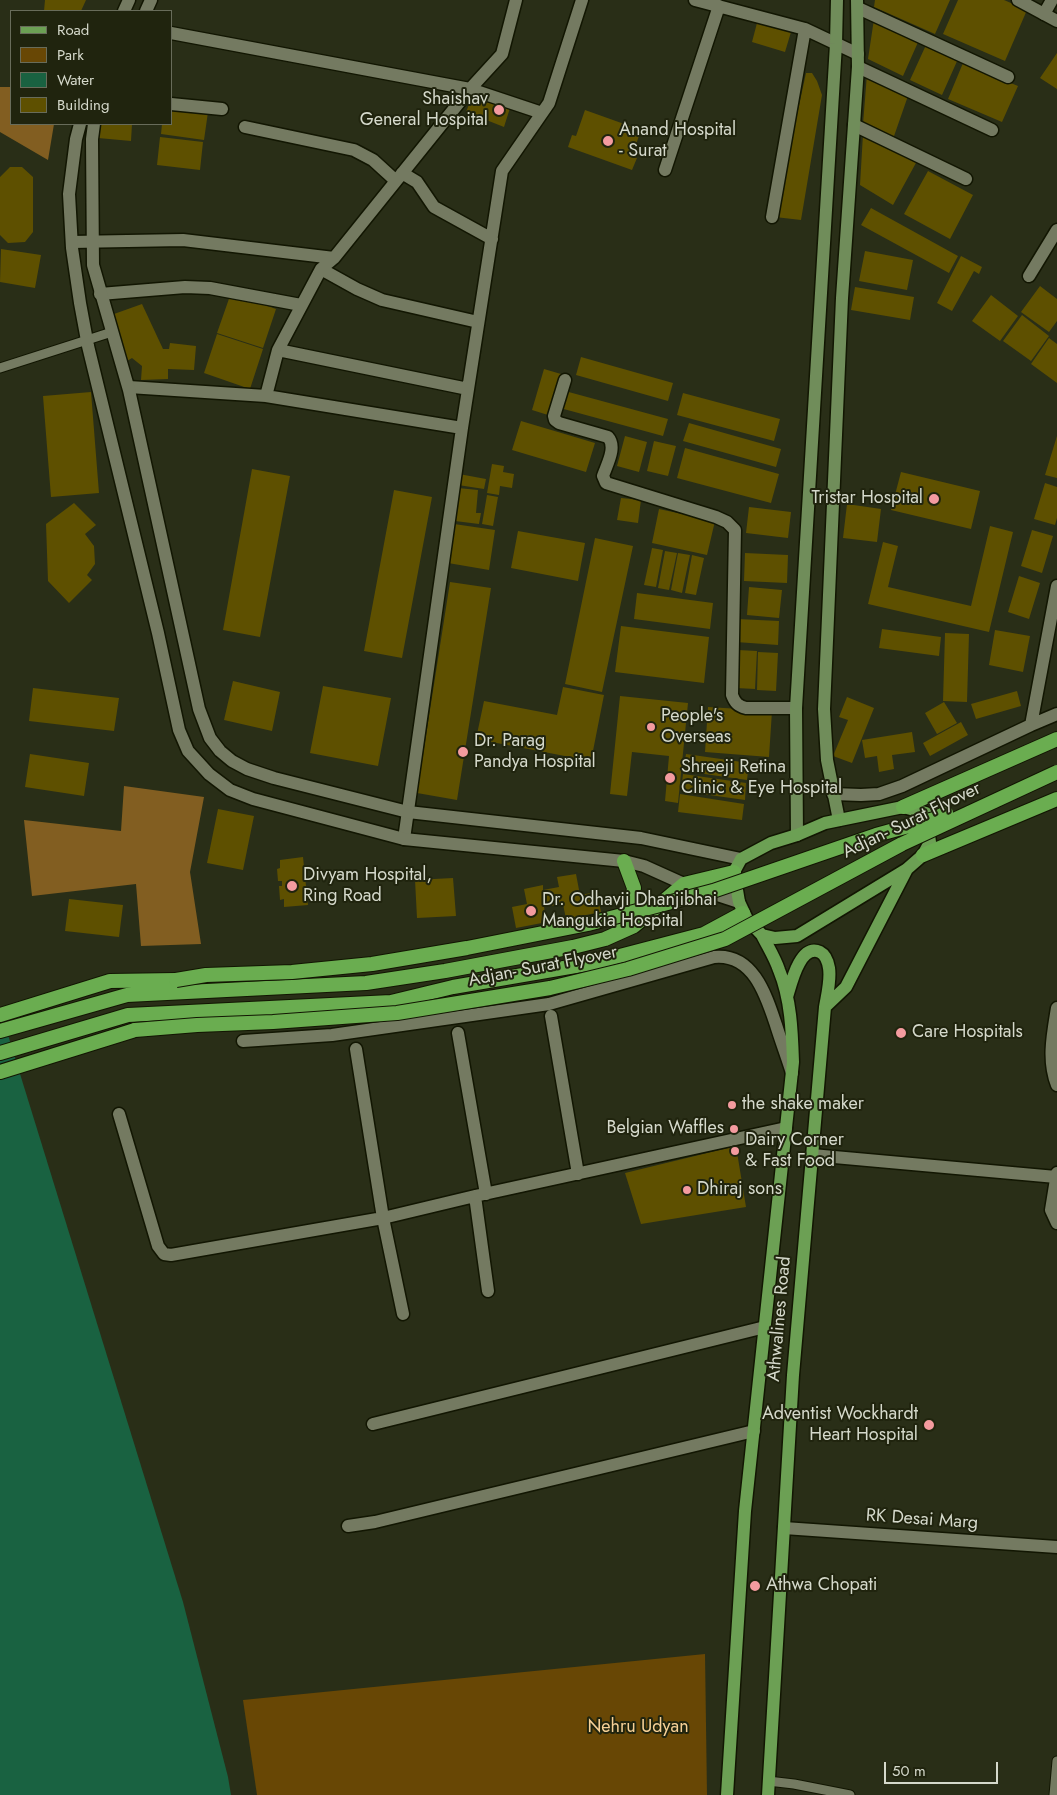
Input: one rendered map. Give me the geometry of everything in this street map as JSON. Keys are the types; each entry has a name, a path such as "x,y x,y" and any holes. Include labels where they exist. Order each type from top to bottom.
{"highway":[{"path":"903,807 1057,739"},
{"name":"Adjan- Surat Flyover","path":"0,1015 110,981 176,980 206,975 292,972 372,964 467,948 588,924 713,891 876,835 934,819 1057,763"},
{"name":"Adjan- Surat Flyover","path":"0,1072 135,1030 397,1013 550,988 628,969 724,940 911,840 1057,772"},
{"path":"923,855 1057,799"},
{"path":"605,939 620,927 632,902 634,888 624,861"},
{"path":"0,1032 128,995 366,983 445,971 573,947 605,939 634,926 684,884 734,872"},
{"path":"0,1053 128,1015 391,1002 453,987 592,963 704,934 741,908"}],"main road":[{"path":"797,835 796,708 836,44 836,0"},
{"path":"839,820 827,760 824,709 842,298 858,60 858,4"},
{"path":"741,908 734,872 741,859 771,843 797,835 825,823 903,807 926,813 930,842 923,855 907,870 797,936 775,938 762,935"},
{"path":"825,1007 846,986 907,870"},
{"name":"Athwalines Road","path":"727,1795 746,1511 793,1062 792,1027 780,970 762,935 747,919 741,908"},
{"name":"Athwalines Road","path":"768,1795 793,1375 825,1007 830,970 826,958 821,952 812,950 806,953 795,971 787,997"}],"street":[{"path":"266,396 278,350 321,269 334,258 470,89 502,54 516,0"},
{"path":"404,838 462,428 502,171 549,102 582,0"},
{"path":"695,0 805,29 836,44 858,60 992,130"},
{"path":"1018,0 1057,21"},
{"path":"1044,14 1052,0"},
{"path":"858,4 1008,78"},
{"path":"666,170 720,6"},
{"path":"772,216 805,29"},
{"path":"172,33 470,89 542,113"},
{"path":"172,104 222,109"},
{"path":"80,125 76,139 69,194 72,242 87,340 158,633 179,730 188,751 209,774 230,790 253,799 404,838 624,861 644,866 741,908"},
{"path":"94,125 92,139 93,265 129,387 199,709 210,738 220,752 246,769 274,778 408,812 641,838 741,859"},
{"path":"854,125 966,179"},
{"path":"245,127 354,150 399,177 417,182 434,207 492,239"},
{"path":"1029,276 1057,230"},
{"path":"72,242 183,240 334,258"},
{"path":"321,269 357,289 382,300 478,322"},
{"path":"100,294 185,287 210,288 301,305"},
{"path":"278,350 468,389"},
{"path":"564,380 554,416 555,420 608,437 612,441 612,448 603,476 606,483 716,517 727,522 735,530 732,695 734,702 739,707 746,708 796,708"},
{"path":"129,387 266,396 462,428"},
{"path":"1031,725 1057,586"},
{"path":"833,794 861,796 879,794 1057,714"},
{"path":"243,1042 332,1035 549,1004 714,956 724,956 737,960 754,975 765,994 792,1073"},
{"path":"1057,1008 1052,1044 1052,1064 1057,1085"},
{"path":"552,1016 578,1174"},
{"path":"458,1034 480,1195 488,1291"},
{"path":"356,1049 383,1218 402,1314"},
{"path":"119,1114 158,1246 164,1254 172,1255 383,1218 786,1128"},
{"path":"812,1155 1056,1175 1051,1210 1057,1223"},
{"path":"373,1424 765,1327"},
{"path":"348,1526 374,1522 754,1431"},
{"name":"RK Desai Marg","path":"784,1528 1057,1548"}],"lane":[{"path":"0,368 112,332"},
{"path":"1054,1795 1057,1761"},
{"path":"768,1782 794,1784 850,1795"}],"green space":[{"name":"Nehru Udyan","path":"705,1654 707,1795 257,1795 243,1700"}],"shaded area":[{"path":"0,87 10,87 10,125 54,125 48,160 0,132"},
{"path":"124,786 204,797 190,872 201,944 141,946 136,884 32,896 24,820 121,831"}],"water":[{"path":"0,1009 183,1602 231,1795 0,1795"}],"building":[{"path":"45,0 86,0 81,10 44,10"},
{"path":"875,0 950,0 935,34 874,7"},
{"path":"958,0 1004,0 1027,10 1005,61 943,34"},
{"path":"874,19 919,40 903,76 868,59"},
{"path":"757,23 791,32 785,52 752,42"},
{"path":"926,45 958,59 942,95 910,80"},
{"path":"1057,53 1057,89 1040,78"},
{"path":"963,63 1018,86 1002,122 948,99"},
{"path":"806,73 812,73 822,95 801,220 775,217"},
{"path":"867,74 909,93 893,139 863,124"},
{"path":"473,94 510,108 504,127 466,112"},
{"path":"172,107 208,112 204,140 161,134 162,125 172,125"},
{"path":"585,110 641,130 632,156 637,158 632,170 568,147 572,135 576,136"},
{"path":"99,125 132,125 131,141 98,138"},
{"path":"863,134 917,161 893,205 860,185"},
{"path":"160,137 203,142 200,170 157,165"},
{"path":"10,167 22,167 33,177 33,232 25,242 8,243 0,235 0,177"},
{"path":"928,171 973,195 950,239 904,214"},
{"path":"871,208 958,256 949,273 861,225"},
{"path":"1,249 41,255 35,288 0,282"},
{"path":"865,251 913,260 907,290 859,281"},
{"path":"961,256 982,267 979,274 974,271 952,311 937,303"},
{"path":"1040,286 1057,299 1057,321 1049,332 1021,312"},
{"path":"855,287 914,297 910,320 851,310"},
{"path":"231,293 276,309 263,348 217,333"},
{"path":"991,295 1018,316 1000,341 972,321"},
{"path":"142,304 163,349 169,349 170,343 196,346 194,370 168,369 168,379 141,380 142,366 132,358 127,361 114,314"},
{"path":"1022,315 1049,336 1031,361 1003,341"},
{"path":"217,334 263,349 250,389 204,373"},
{"path":"1049,338 1057,344 1057,383 1031,364"},
{"path":"581,357 673,383 668,401 576,375"},
{"path":"544,369 561,374 548,415 532,410"},
{"path":"565,391 668,419 663,436 560,408"},
{"path":"91,392 99,493 51,497 43,396"},
{"path":"683,393 780,419 774,441 677,415"},
{"path":"521,421 595,443 586,472 512,450"},
{"path":"689,423 781,449 776,467 683,441"},
{"path":"625,436 647,442 639,472 617,466"},
{"path":"1057,436 1057,478 1045,475"},
{"path":"654,441 676,446 668,476 647,471"},
{"path":"685,448 779,474 771,503 677,478"},
{"path":"492,464 504,466 503,472 514,474 512,488 500,486 499,495 487,493"},
{"path":"252,469 290,476 260,637 223,630"},
{"path":"901,472 980,491 971,529 891,510"},
{"path":"459,474 486,479 484,489 458,485"},
{"path":"1045,483 1057,487 1057,518 1055,525 1034,519"},
{"path":"458,488 478,490 476,513 481,513 479,524 455,521"},
{"path":"394,490 432,497 402,658 364,651"},
{"path":"487,495 498,497 493,526 482,524"},
{"path":"621,498 641,500 638,523 617,520"},
{"path":"74,503 96,525 85,534 94,546 95,564 87,575 92,580 69,603 48,581 46,524"},
{"path":"847,504 881,509 877,542 843,538"},
{"path":"749,507 791,512 788,538 746,533"},
{"path":"659,509 715,521 707,555 652,543"},
{"path":"454,524 495,530 489,570 448,563"},
{"path":"990,526 1013,532 989,632 868,604 883,542 898,546 888,587 971,606"},
{"path":"1032,530 1053,536 1042,573 1021,566"},
{"path":"518,531 585,543 578,581 511,568"},
{"path":"595,538 633,546 602,692 565,684"},
{"path":"652,548 663,550 656,587 644,585"},
{"path":"665,551 677,553 669,590 658,588"},
{"path":"678,553 690,555 682,593 671,590"},
{"path":"745,553 788,555 787,583 744,581"},
{"path":"692,555 704,558 696,595 685,593"},
{"path":"1019,576 1040,583 1029,619 1008,612"},
{"path":"450,582 491,588 457,800 417,793"},
{"path":"749,587 782,590 779,618 747,615"},
{"path":"637,593 713,603 710,629 634,619"},
{"path":"737,619 779,621 778,645 736,642"},
{"path":"621,626 709,637 704,683 615,672"},
{"path":"882,629 941,637 939,656 879,648"},
{"path":"995,630 1030,636 1023,672 989,665"},
{"path":"945,633 969,634 967,702 943,701"},
{"path":"738,650 757,651 755,689 736,688"},
{"path":"758,652 778,653 776,691 757,690"},
{"path":"233,681 280,692 272,731 224,720"},
{"path":"323,686 391,698 378,766 310,753"},
{"path":"563,687 604,695 591,761 476,739 484,701 557,715"},
{"path":"33,688 119,698 114,731 29,721"},
{"path":"1017,691 1021,706 976,719 971,704"},
{"name":"People's Overseas","path":"620,696 688,703 678,803 665,801 669,756 632,752 627,796 610,794"},
{"path":"847,697 874,708 852,763 833,756 848,720 839,717"},
{"path":"944,702 957,723 937,734 925,713"},
{"path":"708,707 772,711 769,757 705,752"},
{"path":"961,722 968,735 930,756 923,743"},
{"path":"912,732 915,752 892,755 894,769 879,772 877,756 865,758 862,740"},
{"path":"30,754 89,763 84,796 25,787"},
{"path":"686,754 749,763 747,780 683,771"},
{"path":"683,774 746,783 745,800 681,791"},
{"path":"680,794 744,804 742,820 678,812"},
{"path":"218,809 254,816 243,870 207,863"},
{"path":"303,857 308,905 284,907 284,899 280,900 279,886 282,886 282,881 278,881 277,869 280,868 280,860"},
{"path":"576,874 580,895 597,892 601,912 566,919 563,904 544,907 547,922 516,928 512,907 527,904 524,889 543,885 543,890 559,887 557,877"},
{"path":"453,878 456,916 417,918 415,880"},
{"path":"69,899 123,905 119,937 65,931"},
{"name":"Dhiraj sons","path":"736,1146 746,1207 641,1224 625,1173"}],"place":[{"name":"Shaishav General Hospital","path":"499,110"},
{"name":"Anand Hospital - Surat","path":"608,141"},
{"name":"Tristar Hospital","path":"934,499"},
{"name":"People's Overseas","path":"651,727"},
{"name":"Dr. Parag Pandya Hospital","path":"463,752"},
{"name":"Shreeji Retina Clinic & Eye Hospital","path":"670,778"},
{"name":"Divyam Hospital, Ring Road","path":"292,886"},
{"name":"Dr. Odhavji Dhanjibhai Mangukia Hospital","path":"531,911"},
{"name":"Care Hospitals","path":"901,1033"},
{"name":"the shake maker","path":"732,1105"},
{"name":"Belgian Waffles","path":"734,1129"},
{"name":"Dairy Corner & Fast Food","path":"735,1151"},
{"name":"Dhiraj sons","path":"687,1190"},
{"name":"Adventist Wockhardt Heart Hospital","path":"929,1425"},
{"name":"Athwa Chopati","path":"755,1586"}]}
